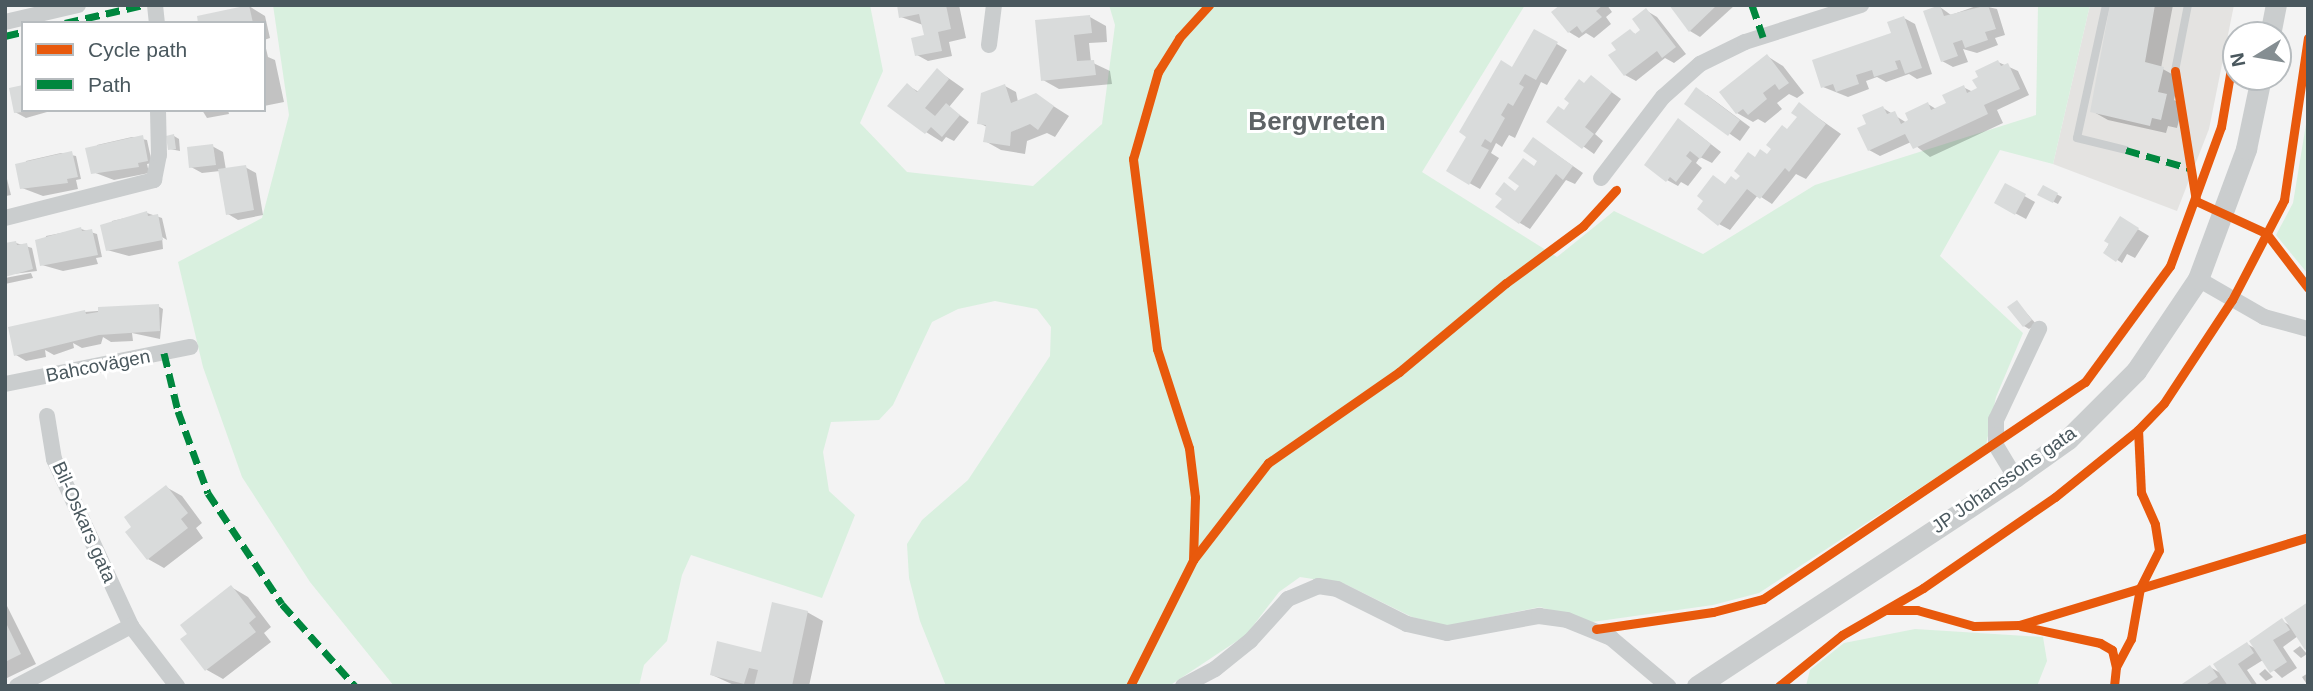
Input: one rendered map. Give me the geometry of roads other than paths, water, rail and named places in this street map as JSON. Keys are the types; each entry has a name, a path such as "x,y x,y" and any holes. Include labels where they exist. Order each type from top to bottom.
{"street":[{"path":"5,22 78,5"},
{"path":"989,45 993,5"},
{"path":"1601,178 1662,97 1700,64 1745,42 1861,5"},
{"name":"JP Johanssons gata","path":"1698,686 2015,478 2068,439 2136,371 2198,279 2246,149 2258,91"},
{"path":"5,218 153,180 159,155 159,112"},
{"path":"2198,279 2264,317 2308,329"},
{"path":"2015,478 1996,445 1996,420 2039,329"},
{"name":"Bahcovägen","path":"5,384 191,347"},
{"name":"Bil-Oskars gata","path":"47,416 54,459 131,626 177,686"},
{"path":"1183,686 1250,641 1288,599 1318,586 1337,589 1407,624 1447,633 1539,616 1567,620 1611,638 1668,686"},
{"path":"17,686 131,626"}],"lane":[{"path":"2106,5 2077,138 2126,150"},
{"path":"2175,71 2188,5"}],"district":[{"name":"Bergvreten","path":"1317,122"}]}
